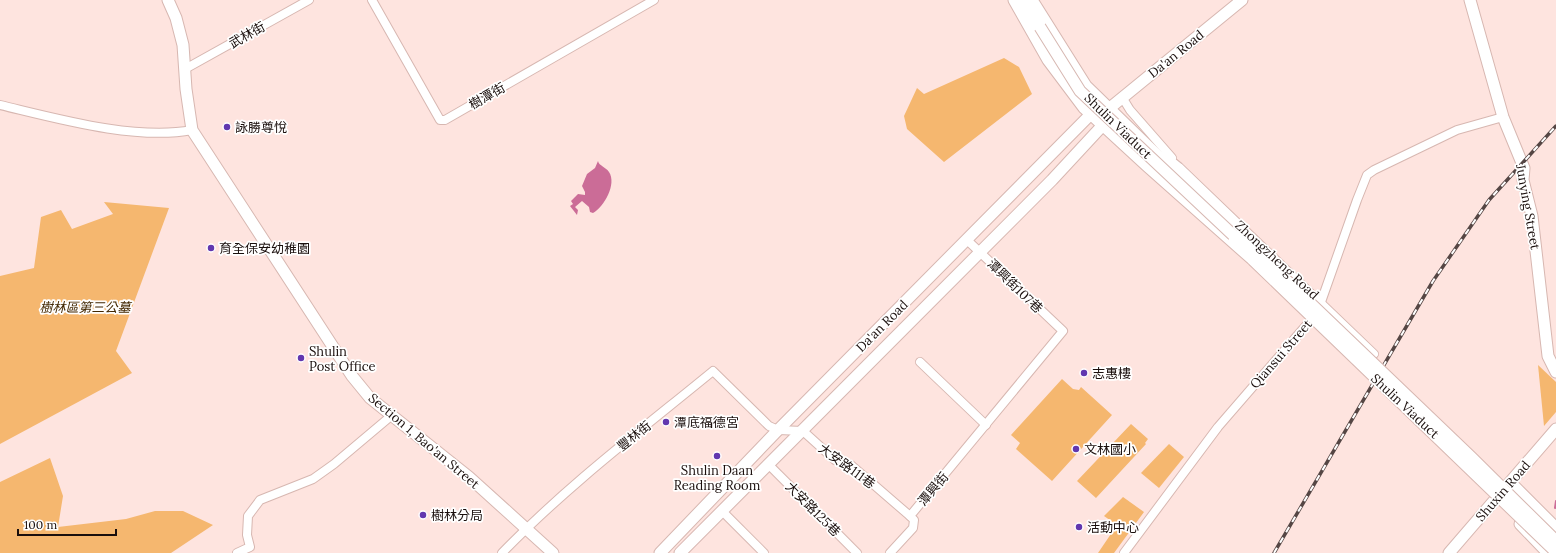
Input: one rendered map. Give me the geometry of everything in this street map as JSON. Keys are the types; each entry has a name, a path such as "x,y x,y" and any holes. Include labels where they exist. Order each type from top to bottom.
{"street":[{"path":"0,105 132,132 192,130 181,35 176,18 168,0"},
{"name":"武林街","path":"185,70 309,0"},
{"name":"樹潭街","path":"372,0 440,120 445,120 654,0"},
{"path":"1014,0 1048,60 1084,108 1103,125"},
{"name":"Shulin Viaduct","path":"1023,0 1080,91 1556,541"},
{"path":"1032,0 1086,86 1111,107 1141,138 1179,167"},
{"name":"Da'an Road","path":"660,553 778,430 1091,114 1111,107 1242,0"},
{"name":"Junying Street","path":"1470,0 1504,117 1524,168 1523,180 1532,216 1548,356 1556,372"},
{"path":"1122,98 1130,110 1157,139 1179,167"},
{"name":"Da'an Road","path":"680,553 980,252 1103,125 1111,107"},
{"name":"Qiansui Street","path":"1124,553 1208,439 1309,322 1321,302 1367,175 1374,170 1457,130 1504,117"},
{"name":"Shulin Viaduct","path":"1103,125 1147,166 1256,257"},
{"name":"Section 1, Bao'an Street","path":"192,130 352,376 370,398 453,464 553,553"},
{"name":"Shulin Viaduct","path":"1141,138 1332,337 1431,429 1556,552"},
{"name":"Zhongzheng Road","path":"1179,167 1374,354"},
{"name":"潭興街107巷","path":"967,240 1063,331"},
{"name":"潭興街","path":"890,553 913,528 914,520 910,516 1063,331"},
{"path":"920,362 986,424"},
{"name":"豐林街","path":"526,528 569,489 713,371 769,426 778,430"},
{"path":"238,553 250,547 247,535 248,516 260,500 313,479 334,464 391,416"},
{"name":"Shuxin Road","path":"1449,553 1511,483 1556,429"},
{"path":"778,430 803,431"},
{"name":"大安路111巷","path":"803,431 835,460 851,465 910,516"},
{"name":"大安路125巷","path":"769,464 858,553"},
{"path":"1511,483 1556,528"},
{"path":"1496,500 1548,553"},
{"path":"722,511 764,553"},
{"path":"502,553 526,528"}],"green space":[{"path":"1004,58 1019,67 1032,94 944,162 907,129 904,116 917,88 924,94"},
{"name":"樹林區第三公墓","path":"104,202 169,208 116,351 132,373 0,444 0,276 34,268 41,217 61,210 72,229 113,214"},
{"path":"1538,365 1556,382 1556,412 1544,426"},
{"path":"1062,379 1073,389 1079,390 1081,387 1112,415 1052,481 1016,449 1020,443 1011,435"},
{"path":"1131,424 1148,439 1145,443 1146,444 1096,498 1077,481"},
{"path":"1169,444 1184,457 1159,488 1141,473"},
{"path":"50,458 63,496 58,527 126,519 155,511 183,511 213,525 171,553 0,553 0,482"},
{"path":"1123,497 1144,512 1114,553 1098,553 1117,525 1104,516"}],"shaded area":[{"path":"598,161 608,170 611,177 608,195 601,206 593,213 590,212 589,207 582,201 575,207 578,210 577,215 570,206 573,204 571,201 578,194 585,195 582,186 587,174 595,168"}],"waterway":[{"path":"1555,508 1556,501"}],"railway":[{"path":"1274,553 1433,281 1489,200 1556,126"}],"place":[{"name":"詠勝尊悅","path":"227,127"},
{"name":"育全保安幼稚園","path":"211,248"},
{"name":"Shulin Post Office","path":"301,358"},
{"name":"志惠樓","path":"1084,373"},
{"name":"潭底福德宮","path":"666,422"},
{"name":"文林國小","path":"1076,449"},
{"name":"Shulin Daan Reading Room","path":"717,456"},
{"name":"樹林分局","path":"423,515"},
{"name":"活動中心","path":"1079,527"}]}
